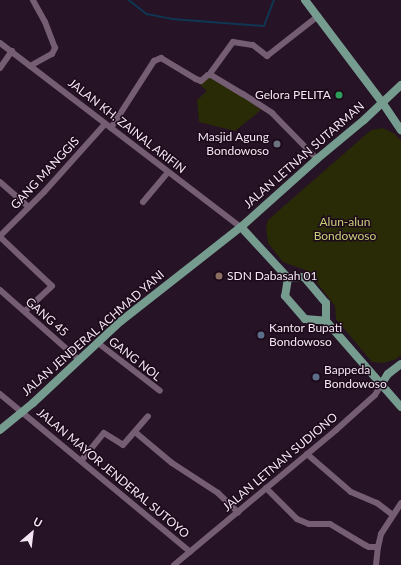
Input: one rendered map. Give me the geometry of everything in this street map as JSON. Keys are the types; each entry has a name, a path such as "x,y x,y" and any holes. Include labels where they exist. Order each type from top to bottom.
{"main road":[{"path":"305,0 382,102 401,130"},
{"name":"JALAN LETNAN SUTARMAN","path":"241,227 317,159 364,120 401,85"},
{"path":"241,227 288,278"},
{"name":"JALAN JENDERAL ACHMAD YANI","path":"0,430 154,294 241,227"},
{"path":"288,278 304,277 326,303 326,321"},
{"path":"288,278 285,286 285,296 305,319 326,321 401,407"},
{"path":"381,385 388,374 401,364"}],"street":[{"path":"30,66 52,54 55,48 45,22 34,0"},
{"path":"111,128 156,59 164,59 199,80 202,80 209,75 233,42 253,45 267,56 318,16"},
{"name":"JALAN KH. ZAINAL ARIFIN","path":"0,42 241,227"},
{"path":"0,68 12,51"},
{"path":"209,75 243,94 272,114 317,159"},
{"name":"GANG MANGGIS","path":"0,237 105,124"},
{"path":"143,202 168,172"},
{"path":"0,182 29,207"},
{"path":"0,237 52,286 25,311"},
{"name":"GANG 45","path":"0,290 79,360"},
{"name":"GANG NOL","path":"98,343 160,392"},
{"name":"JALAN LETNAN SUDIONO","path":"174,565 367,402 376,393 381,385"},
{"name":"JALAN MAYOR JENDERAL SUTOYO","path":"0,394 190,552"},
{"path":"81,461 104,433 123,445 148,416"},
{"path":"135,432 172,463 213,490 238,512"},
{"path":"307,454 352,492 377,503 393,515"},
{"path":"266,488 297,519 309,524 330,524 369,547 378,546"},
{"path":"376,565 381,534 401,503"}],"green space":[{"path":"208,77 236,90 261,110 235,131 199,122 197,100 207,91 200,85"},
{"name":"Alun-alun Bondowoso","path":"383,128 395,134 401,141 401,355 396,359 384,363 372,362 336,319 335,306 308,271 283,262 268,243 266,228 268,220 371,130"}],"waterway":[{"path":"129,0 147,14 172,19 264,26 274,0"}],"place":[{"name":"Gelora PELITA","path":"339,95"},
{"name":"Masjid Agung Bondowoso","path":"277,144"},
{"name":"SDN Dabasah 01","path":"219,276"},
{"name":"Kantor Bupati Bondowoso","path":"261,335"},
{"name":"Bappeda Bondowoso","path":"316,377"}]}
